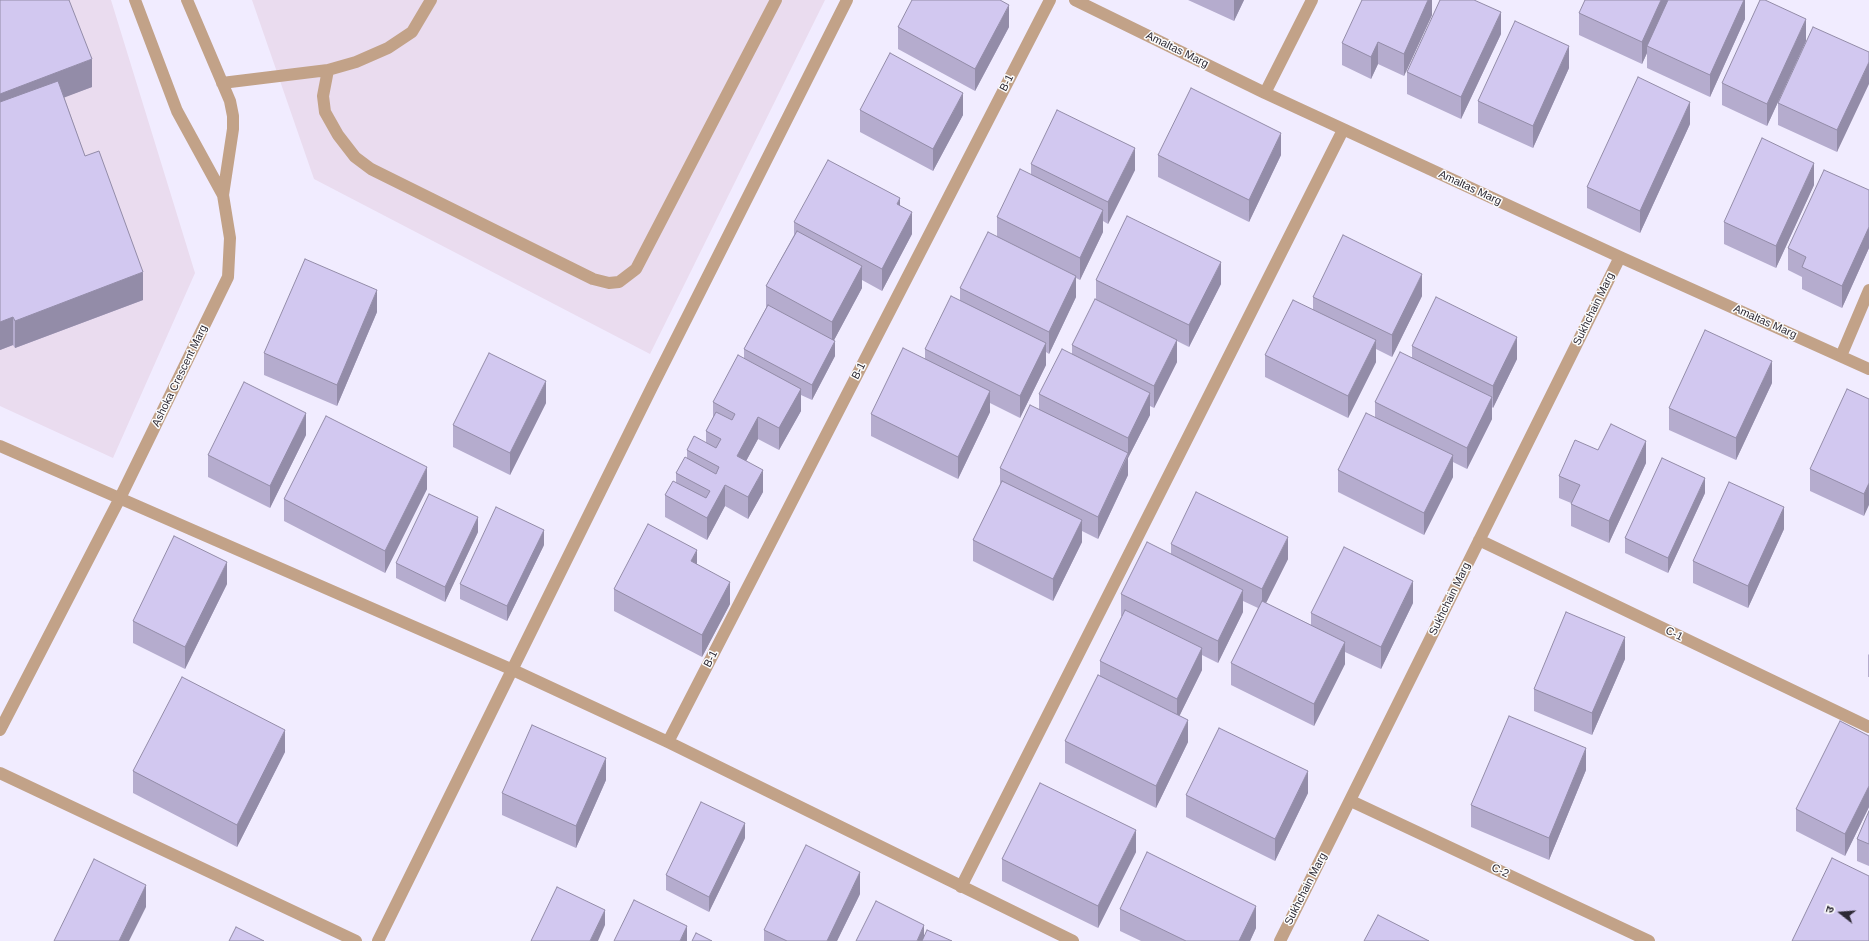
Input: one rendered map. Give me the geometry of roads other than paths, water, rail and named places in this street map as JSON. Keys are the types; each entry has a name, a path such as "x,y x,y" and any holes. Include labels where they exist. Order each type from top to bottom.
{"street":[{"path":"135,0 177,111 223,195"},
{"name":"Ashoka Crescent Marg","path":"0,730 120,498 228,277 230,238 223,195 233,129 233,116 230,101 187,0"},
{"path":"222,83 328,70 356,62 388,48 412,32 431,0"},
{"path":"328,70 323,96 325,112 342,140 355,156 371,169 593,279 609,283 619,282 636,269 776,0"},
{"path":"378,941 655,380 847,0"},
{"name":"B-1","path":"668,742 1050,0"},
{"name":"Amaltas Marg","path":"1075,0 1343,130 1869,369"},
{"path":"1265,93 1312,0"},
{"path":"962,887 1343,130"},
{"name":"Sukhchain Marg","path":"1280,941 1351,801 1620,257"},
{"path":"1841,356 1869,290"},
{"path":"0,446 513,670 668,742 1073,941"},
{"name":"C-1","path":"1479,540 1869,727"},
{"path":"0,773 356,941"},
{"name":"C-2","path":"1351,801 1645,940"}]}
